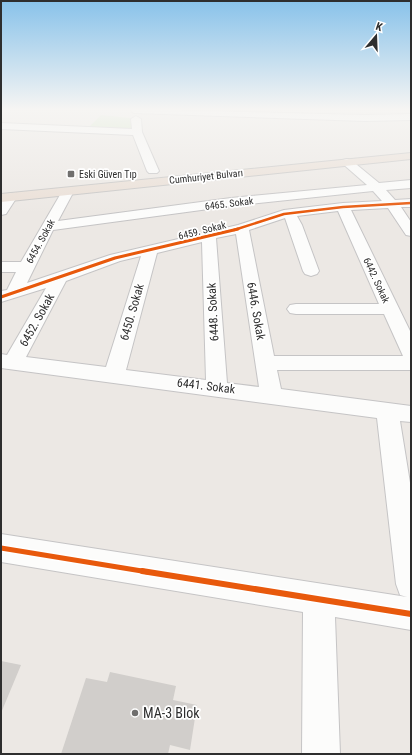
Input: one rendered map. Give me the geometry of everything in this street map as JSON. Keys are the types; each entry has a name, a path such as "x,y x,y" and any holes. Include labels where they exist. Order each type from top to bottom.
{"highway":[{"name":"Cumhuriyet Bulvarı","path":"1,186 411,148"},
{"name":"Cumhuriyet Bulvarı","path":"6,197 411,156"}],"street":[{"path":"142,144 153,171"},
{"path":"348,162 378,187 393,204 411,232"},
{"name":"6465. Sokak","path":"47,227 224,203 411,184"},
{"name":"6454. Sokak","path":"8,294 26,267 68,191"},
{"path":"1,212 6,197"},
{"name":"6459. Sokak","path":"8,294 60,278 115,258 242,228 260,221 289,214 343,206 411,203"},
{"name":"6442. Sokak","path":"343,206 411,353"},
{"path":"289,214 295,225 311,270"},
{"name":"6446. Sokak","path":"242,228 271,395"},
{"name":"6448. Sokak","path":"209,236 218,388"},
{"name":"6450. Sokak","path":"114,374 150,250"},
{"path":"1,267 26,267"},
{"name":"6452. Sokak","path":"7,361 60,278"},
{"path":"296,309 390,309"},
{"name":"6441. Sokak","path":"7,361 399,412"},
{"path":"266,363 411,363"},
{"path":"399,412 411,584"},
{"path":"1,548 411,614"},
{"path":"319,599 321,754"}],"building":[{"path":"1,661 21,665 1,713"},
{"name":"MA-3 Blok","path":"110,672 176,686 173,700 197,705 190,750 170,745 168,754 61,754 86,678 107,682"}],"cycle path":[{"path":"1,297 115,258 242,228 284,214 343,207 411,203"},
{"path":"1,548 411,614"}],"place":[{"name":"Eski Güven Tıp","path":"71,174"},
{"name":"MA-3 Blok","path":"135,713"}]}
